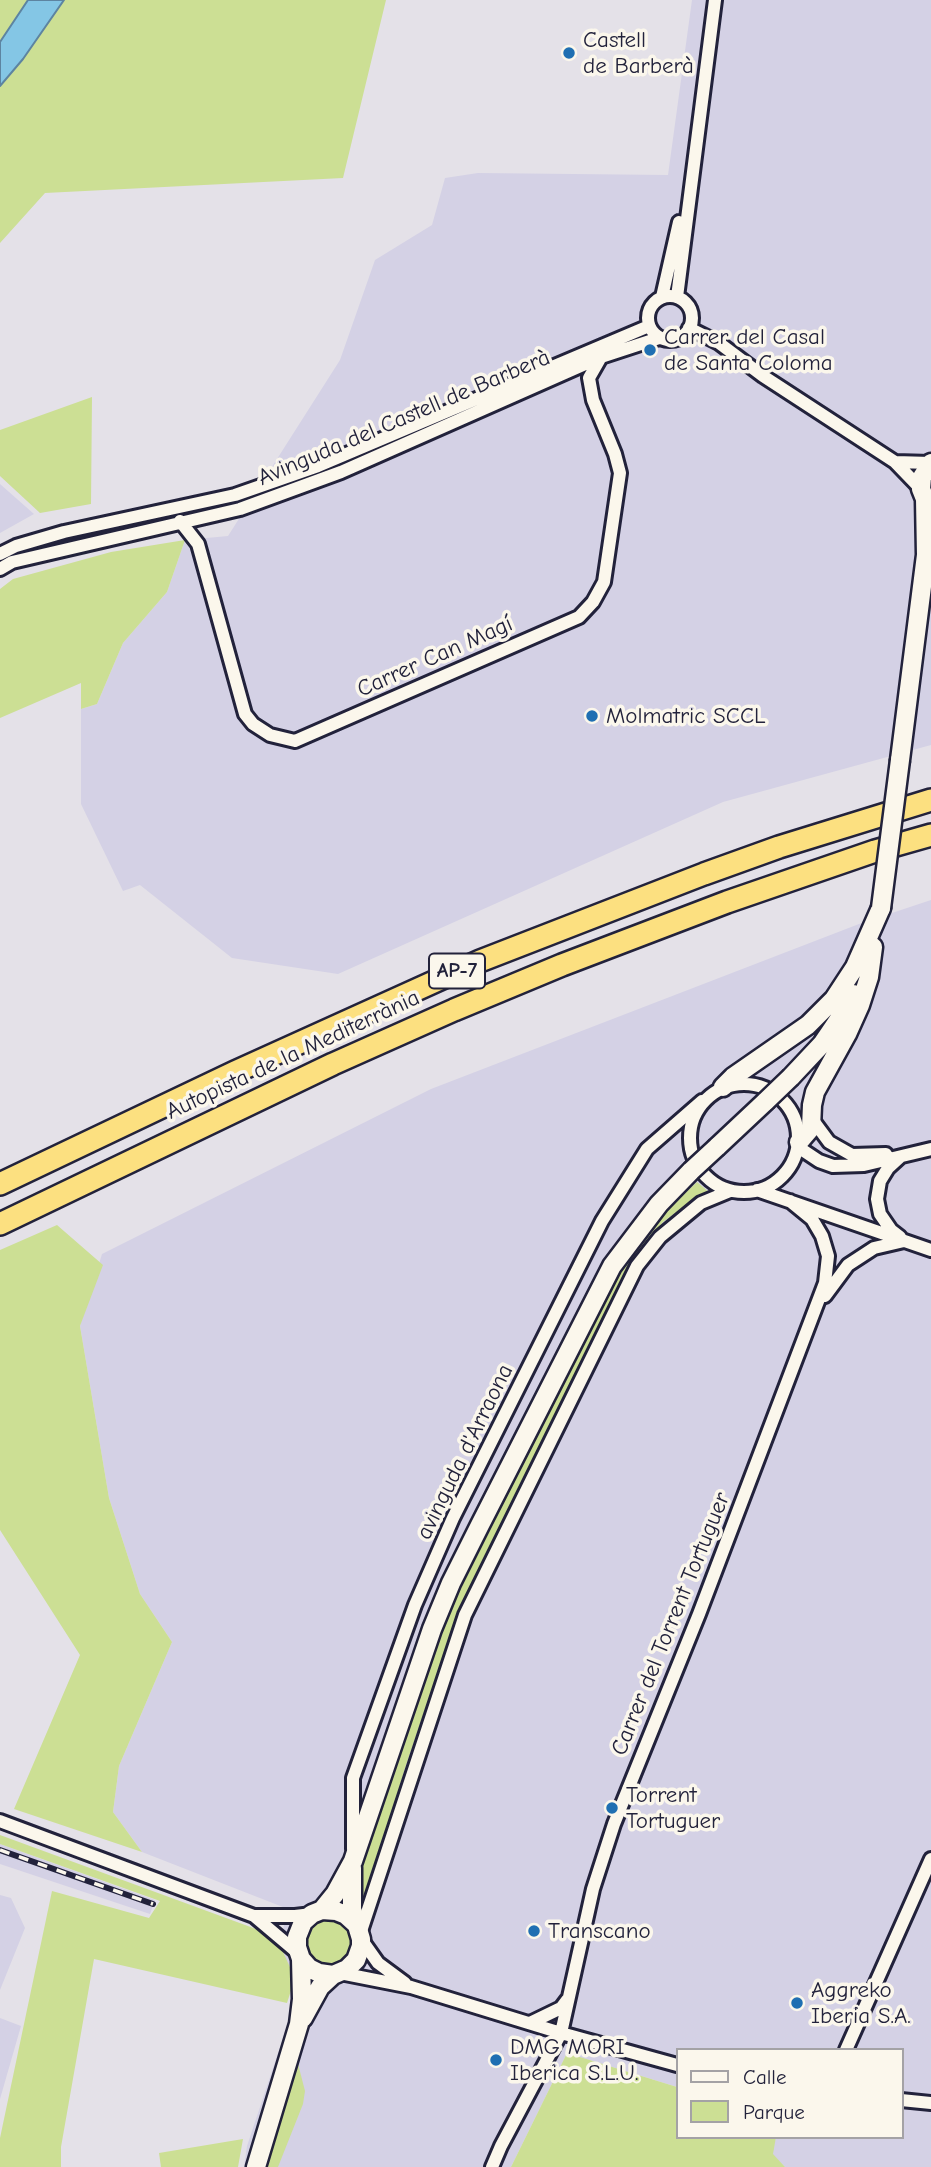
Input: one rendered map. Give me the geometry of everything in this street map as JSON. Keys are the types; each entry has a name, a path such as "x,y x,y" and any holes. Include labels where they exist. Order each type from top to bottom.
{"highway":[{"name":"Autopista de la Mediterrània","path":"0,1184 258,1061 480,961 779,847 931,800"},
{"name":"Autopista de la Mediterrània","path":"0,1224 339,1061 562,965 727,902 875,851 931,835"}],"main road":[{"path":"798,1145 811,1129 815,1093 847,1034 866,989 881,908 929,550 922,477 931,463"},
{"path":"723,1087 733,1077 808,1025 834,999 860,956 881,908"},
{"path":"256,2167 299,2024 302,1999 297,1947 299,1930 303,1922 335,1894 353,1861 428,1640 461,1563 575,1336 612,1266 659,1204 792,1077 822,1044 860,982 873,947"},
{"path":"299,2024 320,1987 356,1960 361,1946 351,1895 353,1861"},
{"path":"317,1912 342,1913 359,1933"},
{"path":"300,1957 309,1968 319,1973 336,1974"}],"street":[{"path":"677,297 715,0"},
{"path":"662,297 694,160"},
{"path":"662,297 677,297 691,310 692,322 685,335 678,339 659,338 649,326 650,306 662,297"},
{"name":"Avinguda del Castell de Barberà","path":"0,554 16,546 64,532 235,495 294,474 649,326"},
{"path":"689,328 719,344 895,462 926,498"},
{"name":"Avinguda del Castell de Barberà","path":"0,569 12,562 240,509 341,472 601,357 659,338"},
{"name":"Carrer Can Magí","path":"180,521 198,544 245,714 253,724 271,735 295,741 579,617 593,602 604,582 620,472 593,400 589,378 601,357"},
{"path":"895,462 931,463"},
{"path":"751,1083 775,1093 788,1106 794,1117 798,1145 790,1166 773,1184 757,1190 730,1191 718,1186 703,1174 693,1158 689,1140 692,1118 702,1101 723,1087 751,1083"},
{"name":"avinguda d'Arraona","path":"353,1861 353,1777 415,1605 453,1518 602,1222 647,1149 702,1101"},
{"path":"812,1119 829,1142 852,1155 903,1154"},
{"path":"798,1145 820,1161 833,1166 864,1165 931,1149"},
{"path":"903,1154 888,1168 880,1181 877,1199 880,1214 891,1230 905,1241"},
{"path":"757,1190 931,1250"},
{"path":"411,1987 378,1963 359,1933 465,1615 637,1266 660,1237 701,1203 730,1191"},
{"name":"Carrer del Torrent Tortuguer","path":"492,2167 561,2033 593,1889 614,1824 699,1614 825,1283 828,1256 822,1236 812,1219 790,1201"},
{"name":"Carrer del Torrent Tortuguer","path":"815,1311 848,1265 874,1248 905,1241"},
{"path":"0,1821 254,1916 295,1916 317,1912"},
{"path":"848,2048 931,1858"},
{"path":"254,1916 300,1957"},
{"path":"336,1974 411,1987 676,2065"},
{"path":"530,2023 561,2008 569,1997"},
{"path":"903,2100 931,2103"}],"shaded area":[{"path":"692,0 931,0 931,745 723,802 338,974 232,958 140,885 123,891 81,804 81,709 97,704 123,643 167,592 185,540 228,536 340,360 375,260 432,225 445,178 478,173 668,175"},
{"path":"0,484 34,514 0,533"},
{"path":"931,900 931,2167 785,2167 772,2154 776,2139 903,2139 903,2048 676,2048 676,2087 567,2053 511,2167 244,2167 247,2146 294,2005 295,1973 278,1950 288,1909 142,1852 113,1812 119,1766 172,1642 140,1594 109,1498 80,1326 102,1254 431,1089 859,924"},
{"path":"0,1844 155,1900 150,1914 0,1864"},
{"path":"0,1895 11,1898 25,1928 0,1990"},
{"path":"0,2018 21,2026 0,2099"}],"green space":[{"path":"0,0 28,0 0,42"},
{"path":"64,0 386,0 343,178 45,193 0,243 0,86 23,59"},
{"path":"92,397 91,504 40,513 0,476 0,430"},
{"path":"185,540 167,592 123,643 97,704 81,709 81,683 0,718 0,589 13,579 111,552"},
{"path":"697,1182 709,1192 694,1199 663,1222 636,1256 458,1612 405,1768 361,1917 356,1875 444,1612 621,1265 653,1223"},
{"path":"57,1225 103,1265 80,1326 109,1498 140,1594 172,1642 119,1766 113,1812 142,1852 14,1809 80,1655 0,1530 0,1250"},
{"path":"0,1835 256,1929 278,1941 295,1978 287,2003 94,1959 61,2147 61,2167 0,2167 0,2138 52,1891 149,1918 160,1901 0,1844"},
{"path":"319,1918 338,1919 352,1932 355,1941 344,1966 311,1967 301,1936"},
{"path":"567,2053 676,2087 676,2139 776,2139 773,2154 785,2167 511,2167"},
{"path":"296,2056 305,2091 303,2104 278,2167 264,2167"},
{"path":"243,2139 238,2167 161,2167 159,2153"}],"water":[{"path":"28,0 64,0 23,59 0,86 0,42"}],"railway":[{"path":"0,1850 153,1904"}],"place":[{"name":"Castell de Barberà","path":"569,53"},
{"name":"Carrer del Casal de Santa Coloma","path":"650,350"},
{"name":"Molmatric SCCL","path":"592,716"},
{"name":"Torrent Tortuguer","path":"612,1808"},
{"name":"Transcano","path":"534,1931"},
{"name":"Aggreko Iberia S.A.","path":"797,2003"},
{"name":"DMG MORI Iberica S.L.U.","path":"496,2060"}]}
